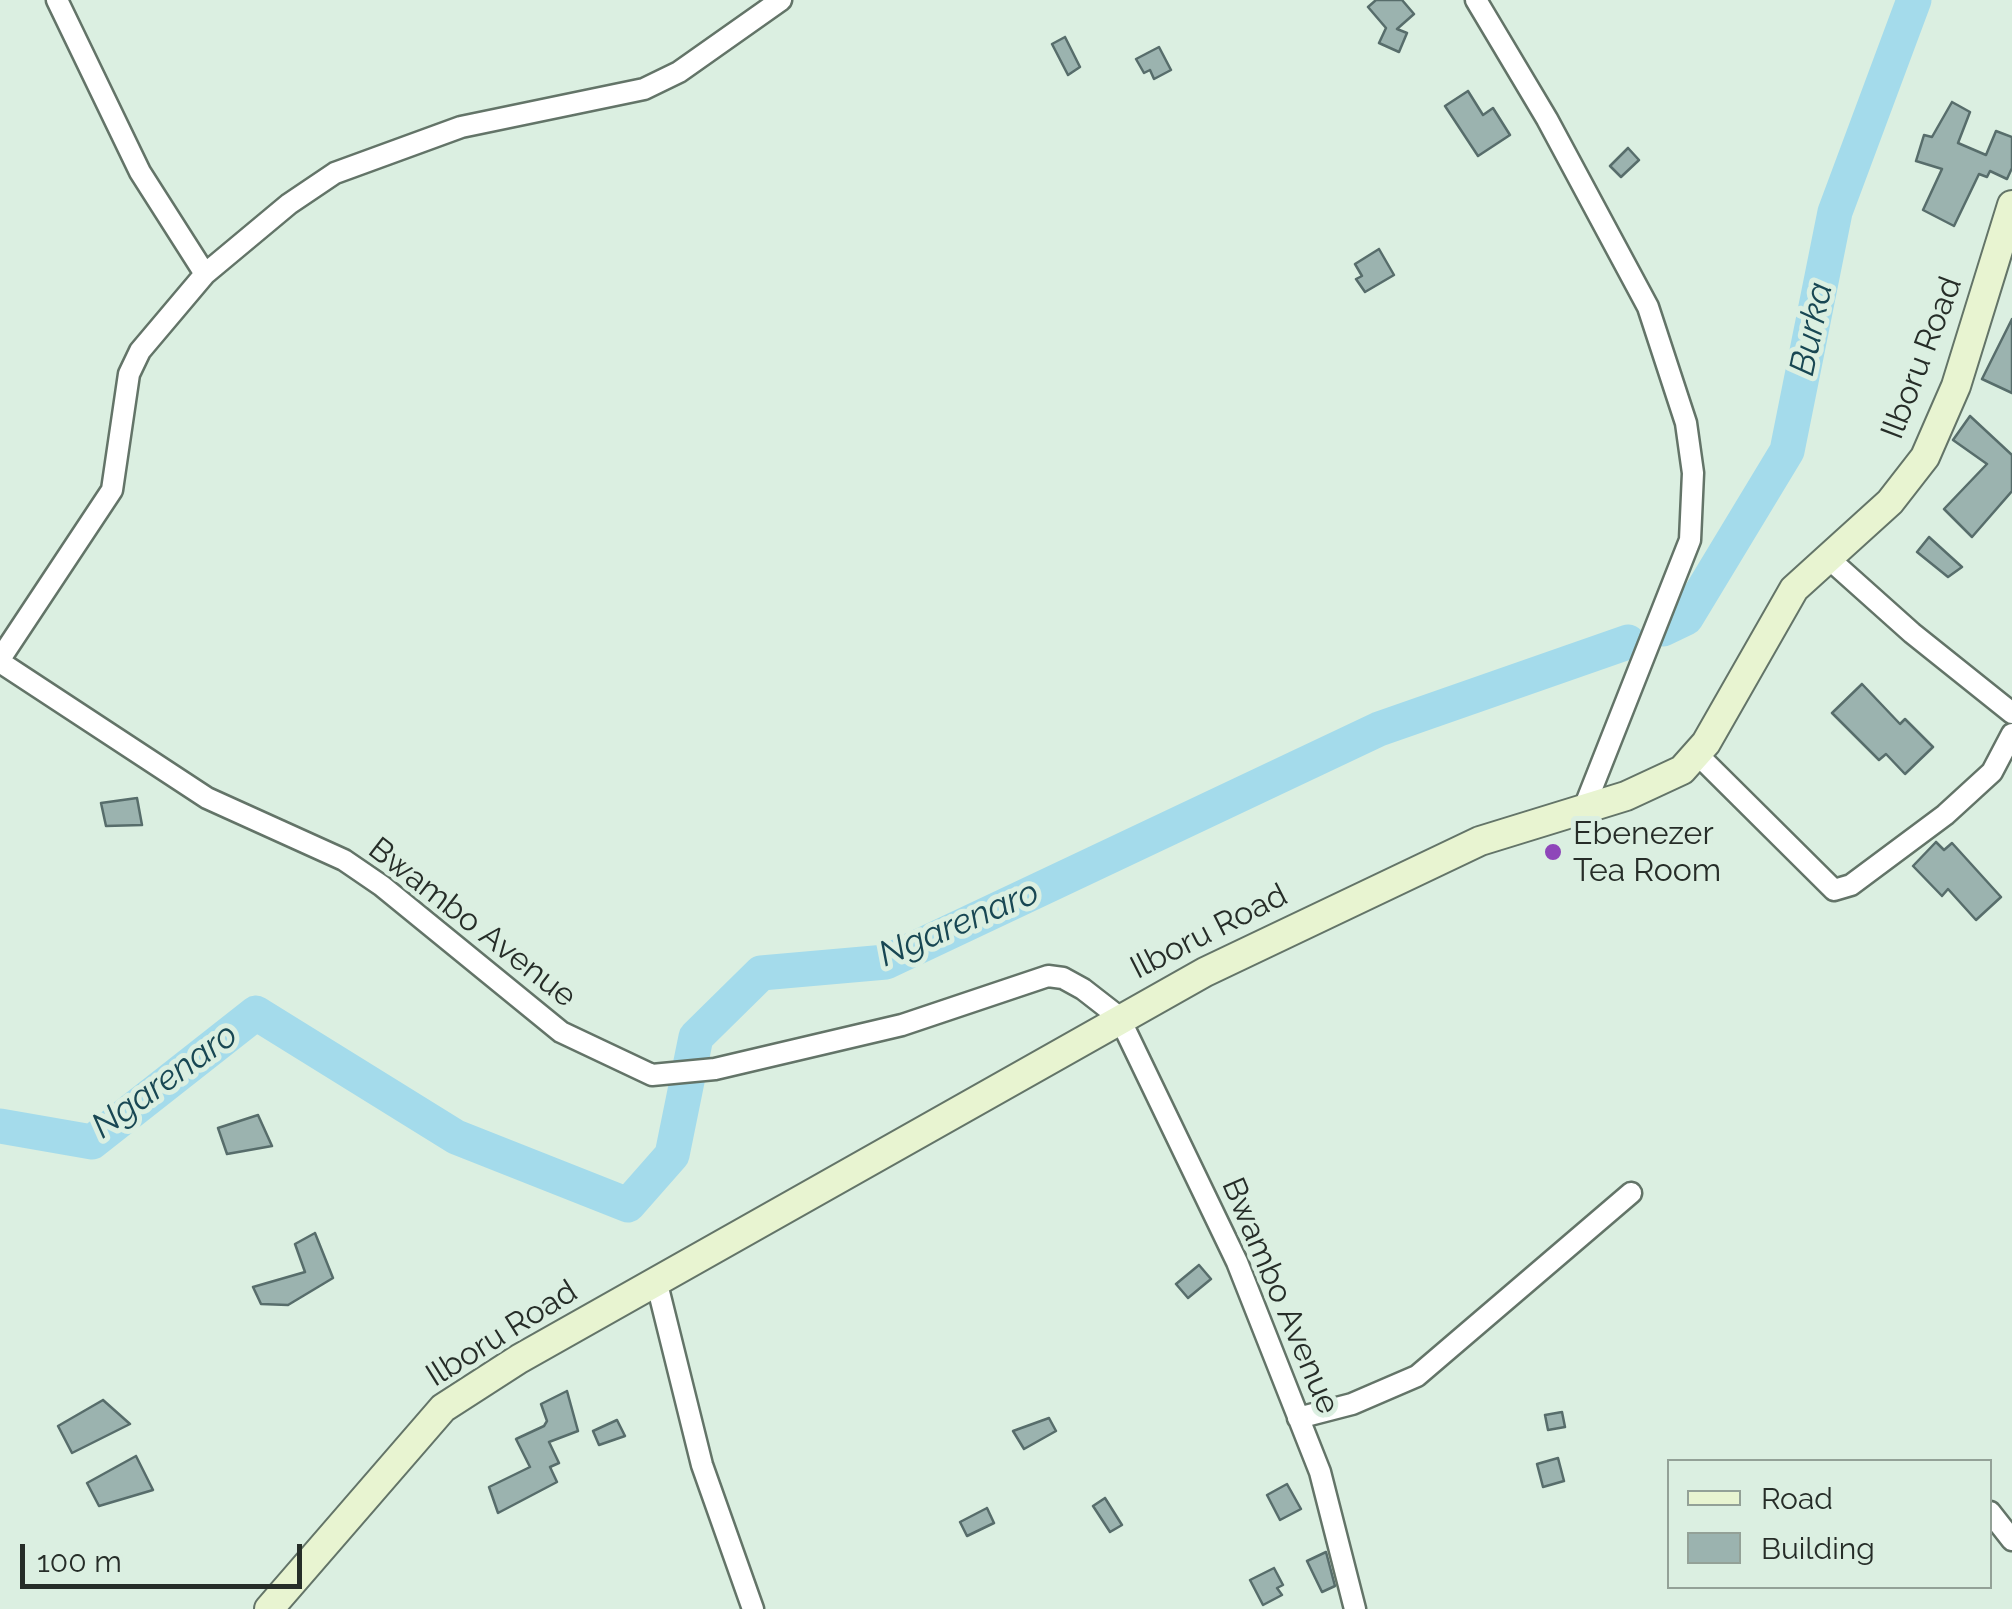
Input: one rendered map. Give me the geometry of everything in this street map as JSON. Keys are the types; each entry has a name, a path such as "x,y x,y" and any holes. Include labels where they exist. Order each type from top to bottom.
{"street":[{"path":"57,0 140,172 205,274"},
{"path":"0,661 112,490 128,374 140,351 205,274 289,204 335,173 375,155 461,127 644,88 679,72 781,0"},
{"path":"1476,0 1547,119 1648,307 1686,423 1693,473 1690,540 1584,808"},
{"name":"Ilboru Road","path":"269,1609 443,1408 518,1358 658,1284 1119,1017 1430,862 1510,830 1667,780 1697,754 1780,610 1827,557 1890,502 1924,457 1956,386 2012,206"},
{"path":"1827,557 1912,633 2012,712"},
{"name":"Bwambo Avenue","path":"0,661 207,798 344,860 382,886 561,1032 652,1076 714,1069 902,1024 1048,976 1083,989 1119,1017 1237,1262 1334,1516 1355,1609"},
{"path":"1697,754 1834,890 1851,886 1944,815 1992,772 2012,734"},
{"path":"1298,1418 1352,1404 1417,1376 1631,1193"},
{"path":"658,1284 702,1465 753,1609"},
{"path":"1992,1515 2012,1540"}],"building":[{"path":"1376,0 1402,0 1414,14 1397,29 1407,33 1399,52 1379,43 1386,28 1368,7"},
{"path":"1065,37 1080,67 1068,75 1052,44"},
{"path":"1159,47 1171,70 1154,79 1150,70 1144,73 1136,59"},
{"path":"1468,91 1483,115 1493,108 1510,135 1478,156 1445,106"},
{"path":"1952,102 1970,112 1958,143 1986,155 1996,131 2012,137 2012,168 2007,179 1990,171 1987,177 1979,174 1954,226 1923,210 1942,169 1916,161 1924,135 1932,137"},
{"path":"1628,148 1639,160 1621,177 1610,166"},
{"path":"1379,249 1394,275 1365,292 1356,279 1362,276 1355,264"},
{"path":"2012,319 2012,393 1982,379"},
{"path":"1970,416 2012,455 2012,491 1972,537 1944,509 1987,464 1953,440"},
{"path":"1929,537 1962,567 1948,577 1917,552"},
{"path":"1862,684 1900,724 1905,719 1933,747 1905,774 1886,754 1879,760 1832,713"},
{"path":"137,798 142,825 106,826 101,803"},
{"path":"1936,842 1944,850 1952,843 2001,897 1976,920 1948,889 1942,896 1913,866"},
{"path":"258,1115 272,1146 227,1154 218,1128"},
{"path":"315,1233 333,1278 288,1305 261,1304 253,1287 305,1272 295,1244"},
{"path":"1199,1265 1211,1279 1188,1298 1176,1284"},
{"path":"567,1391 578,1431 549,1442 559,1463 550,1467 557,1482 498,1513 489,1487 530,1467 516,1439 544,1426 547,1421 541,1404"},
{"path":"103,1400 130,1424 72,1453 58,1426"},
{"path":"1562,1412 1565,1427 1548,1430 1545,1415"},
{"path":"1049,1418 1056,1431 1024,1449 1013,1431"},
{"path":"617,1420 625,1436 599,1445 593,1431"},
{"path":"136,1456 153,1490 99,1506 87,1483"},
{"path":"1558,1458 1564,1481 1543,1487 1537,1464"},
{"path":"1287,1484 1301,1509 1280,1520 1267,1495"},
{"path":"1105,1498 1122,1525 1110,1532 1093,1506"},
{"path":"987,1508 994,1523 967,1536 960,1522"},
{"path":"1326,1552 1335,1586 1322,1592 1307,1561"},
{"path":"1274,1568 1283,1585 1277,1588 1282,1595 1263,1605 1250,1580"}],"waterway":[{"name":"Burka","path":"1663,629 1686,618 1787,451 1835,212 1914,0"},
{"name":"Ngarenaro","path":"0,1126 92,1142 256,1013 456,1137 628,1205 672,1155 696,1037 761,973 886,962 1379,729 1628,642"}],"place":[{"name":"Ebenezer Tea Room","path":"1553,852"}]}
